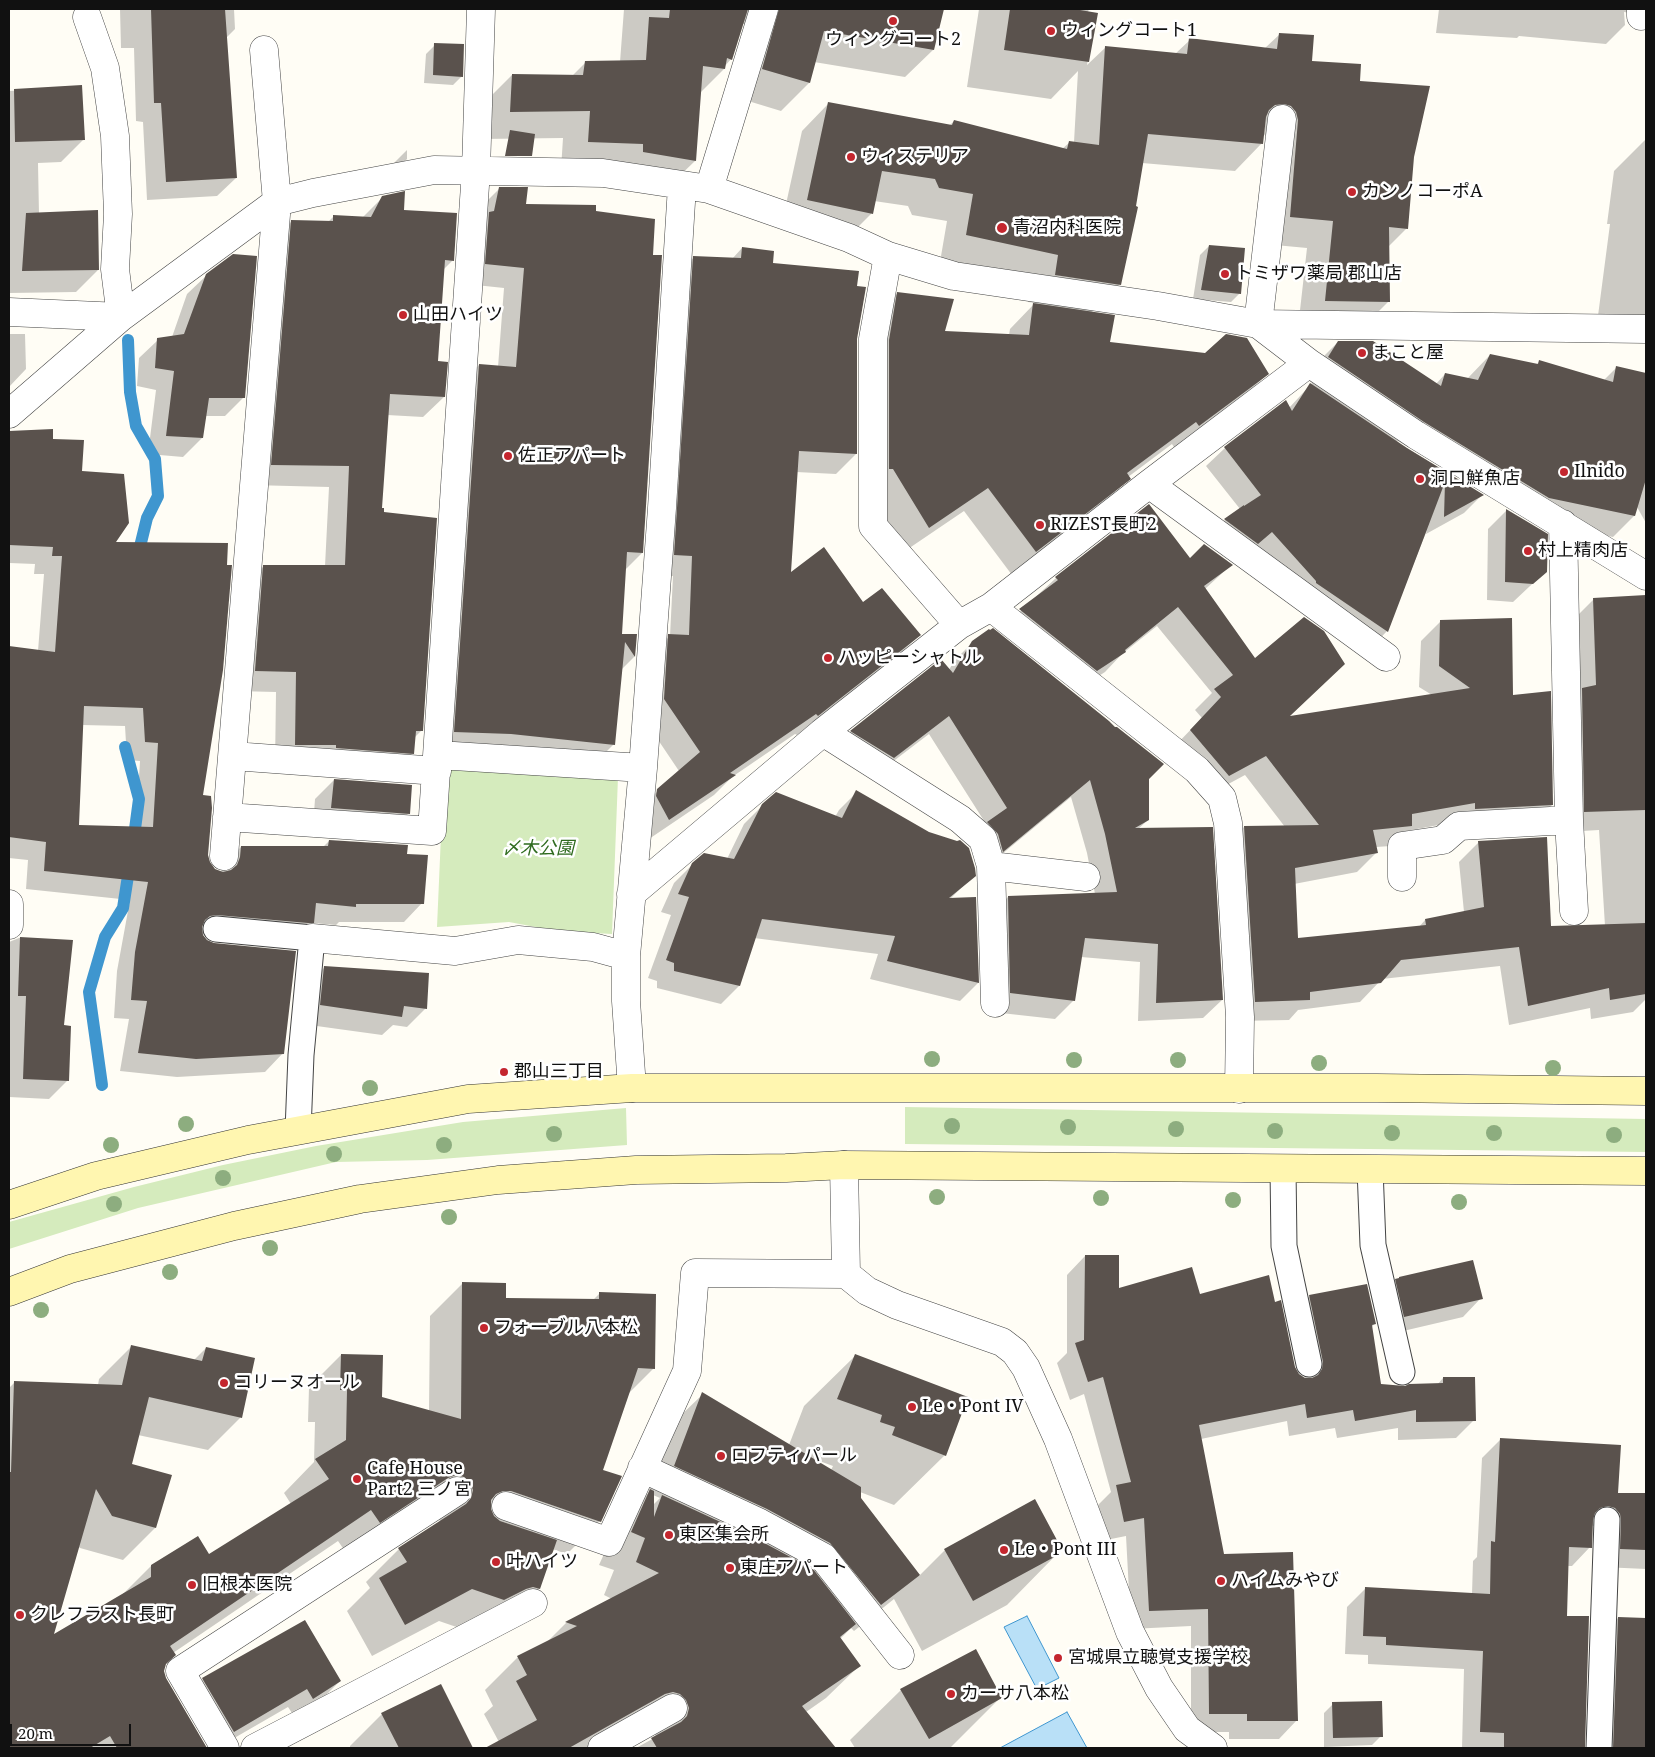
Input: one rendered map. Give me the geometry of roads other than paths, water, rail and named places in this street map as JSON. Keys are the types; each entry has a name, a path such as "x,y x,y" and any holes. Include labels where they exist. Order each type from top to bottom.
{"street":[{"path":"227,817 432,831 476,170 481,9"},
{"path":"709,189 764,9"},
{"path":"87,17 105,68 115,136 118,214 115,269 122,317"},
{"path":"224,856 277,202 264,50"},
{"path":"1258,324 1282,119"},
{"path":"9,414 122,317 277,202 322,191 434,170 603,173 709,189 850,238 888,256 954,276 1158,306 1258,324 1646,329"},
{"path":"632,1088 626,1001 626,956 643,768 662,508 682,186"},
{"path":"888,256 873,339 873,526 959,625"},
{"path":"9,312 122,317"},
{"path":"1258,324 1309,363 1416,436 1646,576"},
{"path":"632,894 823,732 959,625 991,607 1309,363"},
{"path":"1149,484 1386,657"},
{"path":"1562,524 1569,820 1574,911"},
{"path":"991,607 1196,770 1222,798 1228,823 1240,1007 1239,1088"},
{"path":"823,732 960,819 983,839 991,866 995,1003"},
{"path":"233,756 643,768"},
{"path":"1402,877 1402,846 1443,840 1460,826 1569,820"},
{"path":"991,866 1086,877"},
{"path":"9,904 9,925"},
{"path":"312,938 455,951 518,940 593,947 626,956"},
{"path":"9,1205 96,1176 248,1140 468,1099 632,1088 1376,1088 1646,1091"},
{"path":"844,1165 846,1274"},
{"path":"9,1292 70,1269 234,1226 360,1199 498,1180 626,1171 844,1165 1646,1171"},
{"path":"506,1506 609,1542 687,1371 695,1273 846,1274 867,1291 897,1305 1002,1342 1015,1352 1026,1368 1058,1439 1130,1632 1159,1688 1187,1729 1213,1748"},
{"path":"642,1468 760,1523 823,1557 900,1654"},
{"path":"226,1748 180,1671 457,1491"},
{"path":"256,1748 533,1604"},
{"path":"602,1748 673,1708"}],"lane":[{"path":"216,929 312,938 301,1055 298,1131"},
{"path":"1283,1168 1284,1246 1309,1364"},
{"path":"1370,1169 1373,1245 1402,1372"},
{"path":"1599,1748 1607,1520"}],"water":[{"path":"1027,1616 1059,1678 1037,1689 1004,1627"},
{"path":"1067,1712 1087,1748 1000,1748"}],"waterway":[{"path":"128,340 130,392 136,426 155,459 158,496 147,518 137,559"},
{"path":"125,747 139,799 133,844"},
{"path":"102,1085 89,992 105,937 123,908 130,863"}],"place":[{"name":"ウィングコート2","path":"893,21"},
{"name":"ウィングコート1","path":"1051,31"},
{"name":"ウィステリア","path":"851,157"},
{"name":"カンノコーポA","path":"1352,192"},
{"name":"青沼内科医院","path":"1002,228"},
{"name":"トミザワ薬局 郡山店","path":"1225,274"},
{"name":"山田ハイツ","path":"403,315"},
{"name":"まこと屋","path":"1362,353"},
{"name":"佐正アパート","path":"508,456"},
{"name":"Ilnido","path":"1564,472"},
{"name":"洞口鮮魚店","path":"1420,479"},
{"name":"RIZEST長町2","path":"1040,525"},
{"name":"村上精肉店","path":"1528,551"},
{"name":"ハッピーシャトル","path":"828,658"},
{"name":"郡山三丁目","path":"504,1072"},
{"name":"フォーブル八本松","path":"484,1328"},
{"name":"コリーヌオール","path":"224,1383"},
{"name":"Le・Pont IV","path":"912,1407"},
{"name":"ロフティパール","path":"721,1456"},
{"name":"Cafe House Part2 三ノ宮","path":"357,1479"},
{"name":"東区集会所","path":"669,1535"},
{"name":"Le・Pont III","path":"1004,1550"},
{"name":"叶ハイツ","path":"496,1562"},
{"name":"東庄アパート","path":"730,1568"},
{"name":"ハイムみやび","path":"1221,1581"},
{"name":"旧根本医院","path":"192,1585"},
{"name":"クレフラスト長町","path":"20,1615"},
{"name":"宮城県立聴覚支援学校","path":"1058,1658"},
{"name":"カーサ八本松","path":"951,1694"}],"park label":[{"name":"〆木公園","path":"538,849"}]}
